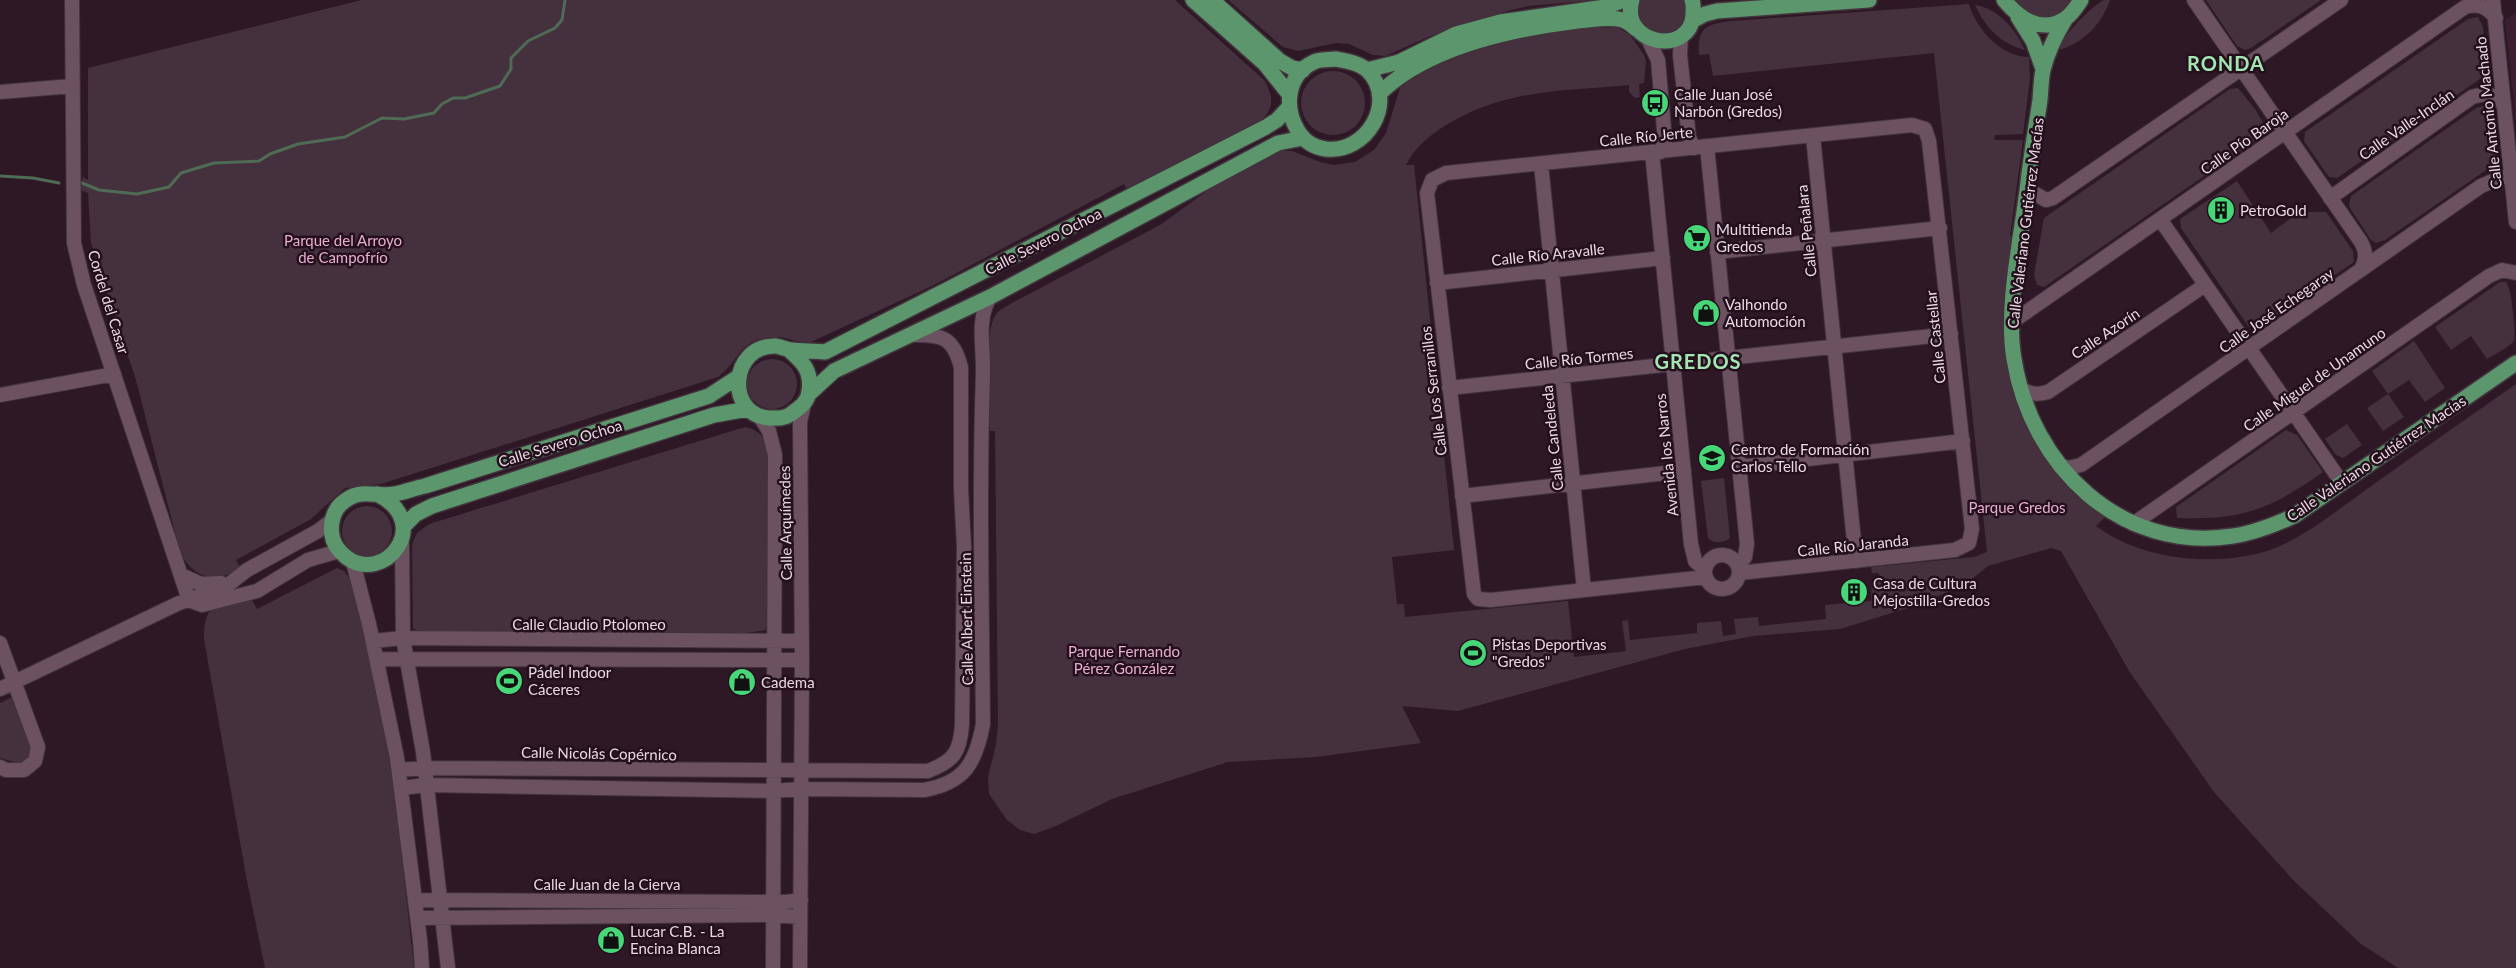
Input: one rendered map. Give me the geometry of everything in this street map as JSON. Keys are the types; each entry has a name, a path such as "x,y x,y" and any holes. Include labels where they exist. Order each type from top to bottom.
{"main road":[{"path":"1193,0 1265,64 1289,101 1292,118 1303,138 1320,148 1333,150 1358,142 1371,130 1377,117 1379,94 1368,70 1352,62 1336,58 1315,62 1303,70 1289,101"},
{"path":"1212,0 1280,61 1292,68 1303,70"},
{"path":"1368,70 1398,62 1456,34 1474,29 1500,22 1605,7 1624,0"},
{"path":"1632,0 1631,16 1642,34"},
{"path":"1692,0 1692,21"},
{"path":"1379,94 1403,74 1459,48 1504,34 1554,24 1605,18 1624,20 1642,34 1662,42 1681,36 1692,21 1705,14 1717,11 1869,0"},
{"name":"Calle Valeriano Gutiérrez Macías","path":"2004,0 2033,41 2043,70"},
{"name":"Calle Valeriano Gutiérrez Macías","path":"2081,0 2066,18 2043,70 2012,322 2014,360 2021,389 2036,426 2059,465 2095,502 2133,524 2170,534 2209,538 2253,532 2294,516 2516,362"},
{"path":"2017,16 2028,22 2042,24 2066,18"},
{"name":"Calle Severo Ochoa","path":"789,350 826,352 1262,129 1277,120 1289,101"},
{"name":"Calle Severo Ochoa","path":"807,399 834,371 990,297 1278,143 1303,138"},
{"path":"775,346 789,350 806,364 810,377 807,399 785,418 754,413 742,401 738,377 744,361 757,350 775,346"},
{"name":"Calle Severo Ochoa","path":"376,494 394,494 425,486 709,396 738,377"},
{"name":"Calle Severo Ochoa","path":"402,534 416,514 432,506 714,415 754,413"},
{"path":"362,493 376,494 390,500 400,512 402,534 390,556 372,564 353,562 339,551 332,536 332,520 338,507 349,497 362,493"}],"street":[{"name":"Cordel del Casar","path":"72,0 74,243 84,285 189,600"},
{"path":"2194,0 2365,250 2366,259 2361,270"},
{"path":"2028,185 2040,197 2046,200 2054,198 2341,0"},
{"name":"Calle Antonio Machado","path":"2493,0 2516,222"},
{"name":"Calle Pío Baroja","path":"2012,322 2465,7 2475,4 2488,8 2496,18"},
{"name":"Avenida los Narros","path":"1642,34 1658,60 1666,141 1657,152 1663,258 1693,555 1695,562 1705,574"},
{"path":"1681,36 1680,55 1689,138 1700,147 1718,252 1747,544 1745,557 1738,570 1734,584 1724,589 1713,586 1705,574"},
{"path":"0,92 72,86"},
{"name":"Calle Valle-Inclán","path":"2330,198 2472,97 2483,94 2494,95 2503,104"},
{"name":"Calle Río Jerte","path":"1432,180 1446,173 1912,126 1924,129"},
{"name":"Calle Castellar","path":"1924,129 1929,141 1940,228 1972,529 1969,543"},
{"name":"Calle Peñalara","path":"1812,136 1856,561"},
{"name":"Calle Candeleda","path":"1541,164 1584,590"},
{"name":"Calle José Echegaray","path":"2059,465 2068,468 2081,465 2482,186 2502,176 2511,175"},
{"name":"Calle Los Serranillos","path":"1432,180 1427,193 1474,594 1478,598 1491,600 1584,590"},
{"path":"2160,219 2342,483"},
{"path":"1718,252 1940,228"},
{"name":"Calle Río Aravalle","path":"1437,283 1663,258"},
{"name":"Calle Miguel de Unamuno","path":"2133,524 2489,276 2502,270 2516,273"},
{"name":"Calle Azorín","path":"2021,389 2030,394 2040,395 2048,392 2205,285"},
{"name":"Calle Albert Einstein","path":"801,789 915,790 939,787 953,781 966,771 975,756 983,724 981,452 984,356 980,324 990,297"},
{"name":"Calle Albert Einstein","path":"801,770 928,771 942,765 954,756 961,744 964,547 961,489 961,368 958,355 949,343 935,334 911,335"},
{"name":"Calle Río Tormes","path":"1449,388 1951,334"},
{"path":"0,395 114,374"},
{"name":"Calle Arquímedes","path":"800,968 802,642 800,422 807,399"},
{"name":"Calle Arquímedes","path":"754,413 769,431 776,455 772,791 773,968"},
{"path":"1740,467 1963,441"},
{"path":"1462,496 1684,471"},
{"path":"2160,506 2162,525 2170,534"},
{"path":"0,690 189,600 224,588 236,578 305,539 332,520"},
{"path":"402,534 404,638 425,768 444,917 448,968"},
{"name":"Calle Río Jaranda","path":"1738,570 1856,561 1955,550 1969,543"},
{"path":"189,600 202,605 257,591 308,560 339,551"},
{"path":"1705,574 1709,561 1720,555 1729,557 1738,570"},
{"path":"353,562 373,641 399,770 418,918 422,968"},
{"path":"1584,590 1705,574"},
{"path":"181,575 201,584 218,584 236,578"},
{"path":"236,578 240,591 244,594"},
{"name":"Calle Claudio Ptolomeo","path":"373,641 404,638 774,642"},
{"path":"774,642 802,642"},
{"path":"0,643 38,747 35,761 24,770 0,768"},
{"path":"377,660 802,660"},
{"name":"Calle Nicolás Copérnico","path":"399,770 425,768 773,771"},
{"path":"773,771 801,770"},
{"path":"401,788 427,785 772,791 801,789"},
{"name":"Calle Juan de la Cierva","path":"415,900 772,901"},
{"path":"772,901 801,900"},
{"path":"418,918 772,915 800,917"}],"shaded area":[{"path":"2516,13 2516,122 2505,20"}],"green space":[{"name":"Parque del Arroyo de Campofrío","path":"362,0 1175,0 1264,80 1270,95 1271,106 1265,116 1254,127 1129,193 1124,184 932,286 811,342 777,337 754,341 747,345 718,377 381,484 345,488 311,519 236,560 241,569 222,576 206,576 191,568 180,552 136,380 91,243 88,193 80,190 83,177 88,180 88,68"},
{"path":"1228,0 1597,0 1529,6 1507,11 1428,37 1385,56 1373,55 1349,44 1336,43 1298,51 1283,47"},
{"path":"1640,0 1684,0 1686,14 1681,24 1673,30 1662,33 1652,31 1643,25 1639,14"},
{"path":"2014,0 2073,0 2059,13 2044,17 2028,12"},
{"path":"2104,0 2110,0 2102,17 2090,32 2075,43 2057,50 2078,22"},
{"path":"2206,0 2321,0 2251,48 2245,50 2237,46"},
{"path":"1969,4 1977,23 1991,40 2009,52 2029,57 2030,78 2023,134 1995,135 1994,140 2023,140 2010,236 2015,237 2006,356 2020,408 2107,515 2096,526 2132,546 2152,552 2194,559 2236,558 2270,550 2285,544 2328,518 2516,384 2516,968 2398,968 2361,944 2294,881 2214,792 2129,671 2061,551 2051,548 1988,566 1972,579 1950,591 1908,608 1840,629 1753,636 1685,649 1458,711 1402,706 1421,743 1316,757 1228,762 1112,799 1056,826 1034,834 1020,830 1007,820 989,794 988,777 996,745 998,723 995,431 990,431 988,371 990,338 996,314 1010,304 1160,225 1211,188 1279,151 1292,151 1320,162 1334,165 1355,162 1374,150 1386,133 1400,88 1423,71 1482,48 1516,38 1565,29 1617,27 1630,35 1644,55 1646,61 1644,83 1639,84 1640,97 1635,98 1629,92 1629,85 1545,92 1503,100 1471,112 1439,130 1425,140 1406,165 1414,165 1454,550 1392,557 1397,604 1404,604 1405,617 1568,601 1574,657 1620,652 1626,651 1622,621 1628,620 1630,640 1697,633 1697,623 1721,621 1723,636 1736,634 1734,619 1758,617 1759,626 1826,619 1825,605 1871,601 1872,580 1877,581 1881,578 1878,573 1872,573 1871,567 1974,557 1987,552 1934,53 1713,76 1709,54 1699,55 1702,33 1709,26 1722,22"},
{"path":"1975,5 1991,10 1999,15 2017,35 2025,50 2008,44 1995,34"},
{"path":"2478,17 2483,27 2487,74 2337,178 2329,177 2304,141 2305,132 2468,19"},
{"path":"1333,71 1351,77 1359,85 1365,103 1359,121 1351,129 1333,135 1315,129 1307,121 1301,103 1307,85 1315,77"},
{"path":"2238,88 2255,109 2266,128 2259,138 2044,287 2037,285 2034,275 2044,218 2230,89"},
{"path":"2483,106 2492,112 2497,156 2495,164 2385,240 2376,243 2371,240 2350,208 2351,196 2476,108"},
{"path":"2237,181 2271,233 2299,212 2326,212 2353,251 2354,262 2254,329 2248,326 2181,228 2180,219"},
{"path":"2500,282 2506,282 2510,293 2514,321 2514,341 2487,359 2471,336 2451,350 2435,327"},
{"path":"2414,341 2445,388 2425,402 2409,380 2388,394 2372,371"},
{"path":"767,359 777,359 790,366 797,379 797,389 790,402 777,409 767,409 758,405 751,398 747,389 747,379 751,370 758,363"},
{"path":"2388,394 2404,417 2383,431 2367,408"},
{"path":"2347,424 2362,445 2343,458 2336,455 2325,439"},
{"path":"745,427 751,428 762,436 768,455 768,625 765,630 747,633 419,632 413,628 412,544 417,533 429,524"},
{"path":"2286,430 2297,435 2323,472 2287,496 2254,510 2220,517 2177,518 2176,507"},
{"path":"1724,478 1730,538 1722,542 1716,542 1708,538 1701,481"},
{"path":"362,506 372,506 385,513 392,526 392,536 385,549 372,556 362,556 353,552 346,545 342,536 342,526 346,517 353,510"},
{"path":"337,568 344,571 352,582 368,648 392,768 414,968 265,968 247,881 204,639 207,617 215,607 230,602 251,599 257,609"},
{"path":"14,696 33,753 22,764 0,758 0,703"}],"waterway":[{"path":"82,183 99,190 137,194 169,187 181,173 214,163 259,161 270,154 298,144 345,137 382,118 404,119 434,113 442,104 453,98 465,98 500,86 511,69 511,58 528,41 555,28 562,20 565,0"},
{"path":"0,176 33,178 59,183"}],"place":[{"name":"Calle Juan José Narbón (Gredos)","path":"1655,103"},
{"name":"PetroGold","path":"2221,210"},
{"name":"Multitienda Gredos","path":"1697,238"},
{"name":"Valhondo Automoción","path":"1706,313"},
{"name":"Centro de Formación Carlos Tello","path":"1712,458"},
{"name":"Casa de Cultura Mejostilla-Gredos","path":"1854,592"},
{"name":"Pistas Deportivas \"Gredos\"","path":"1473,653"},
{"name":"Pádel Indoor Cáceres","path":"509,681"},
{"name":"Cadema","path":"742,682"},
{"name":"Lucar C.B. - La Encina Blanca","path":"611,940"}],"district":[{"name":"RONDA","path":"2226,63"},
{"name":"GREDOS","path":"1698,361"}],"park label":[{"name":"Parque Gredos","path":"2017,507"},
{"name":"Parque Fernando Pérez González","path":"1124,660"}]}
